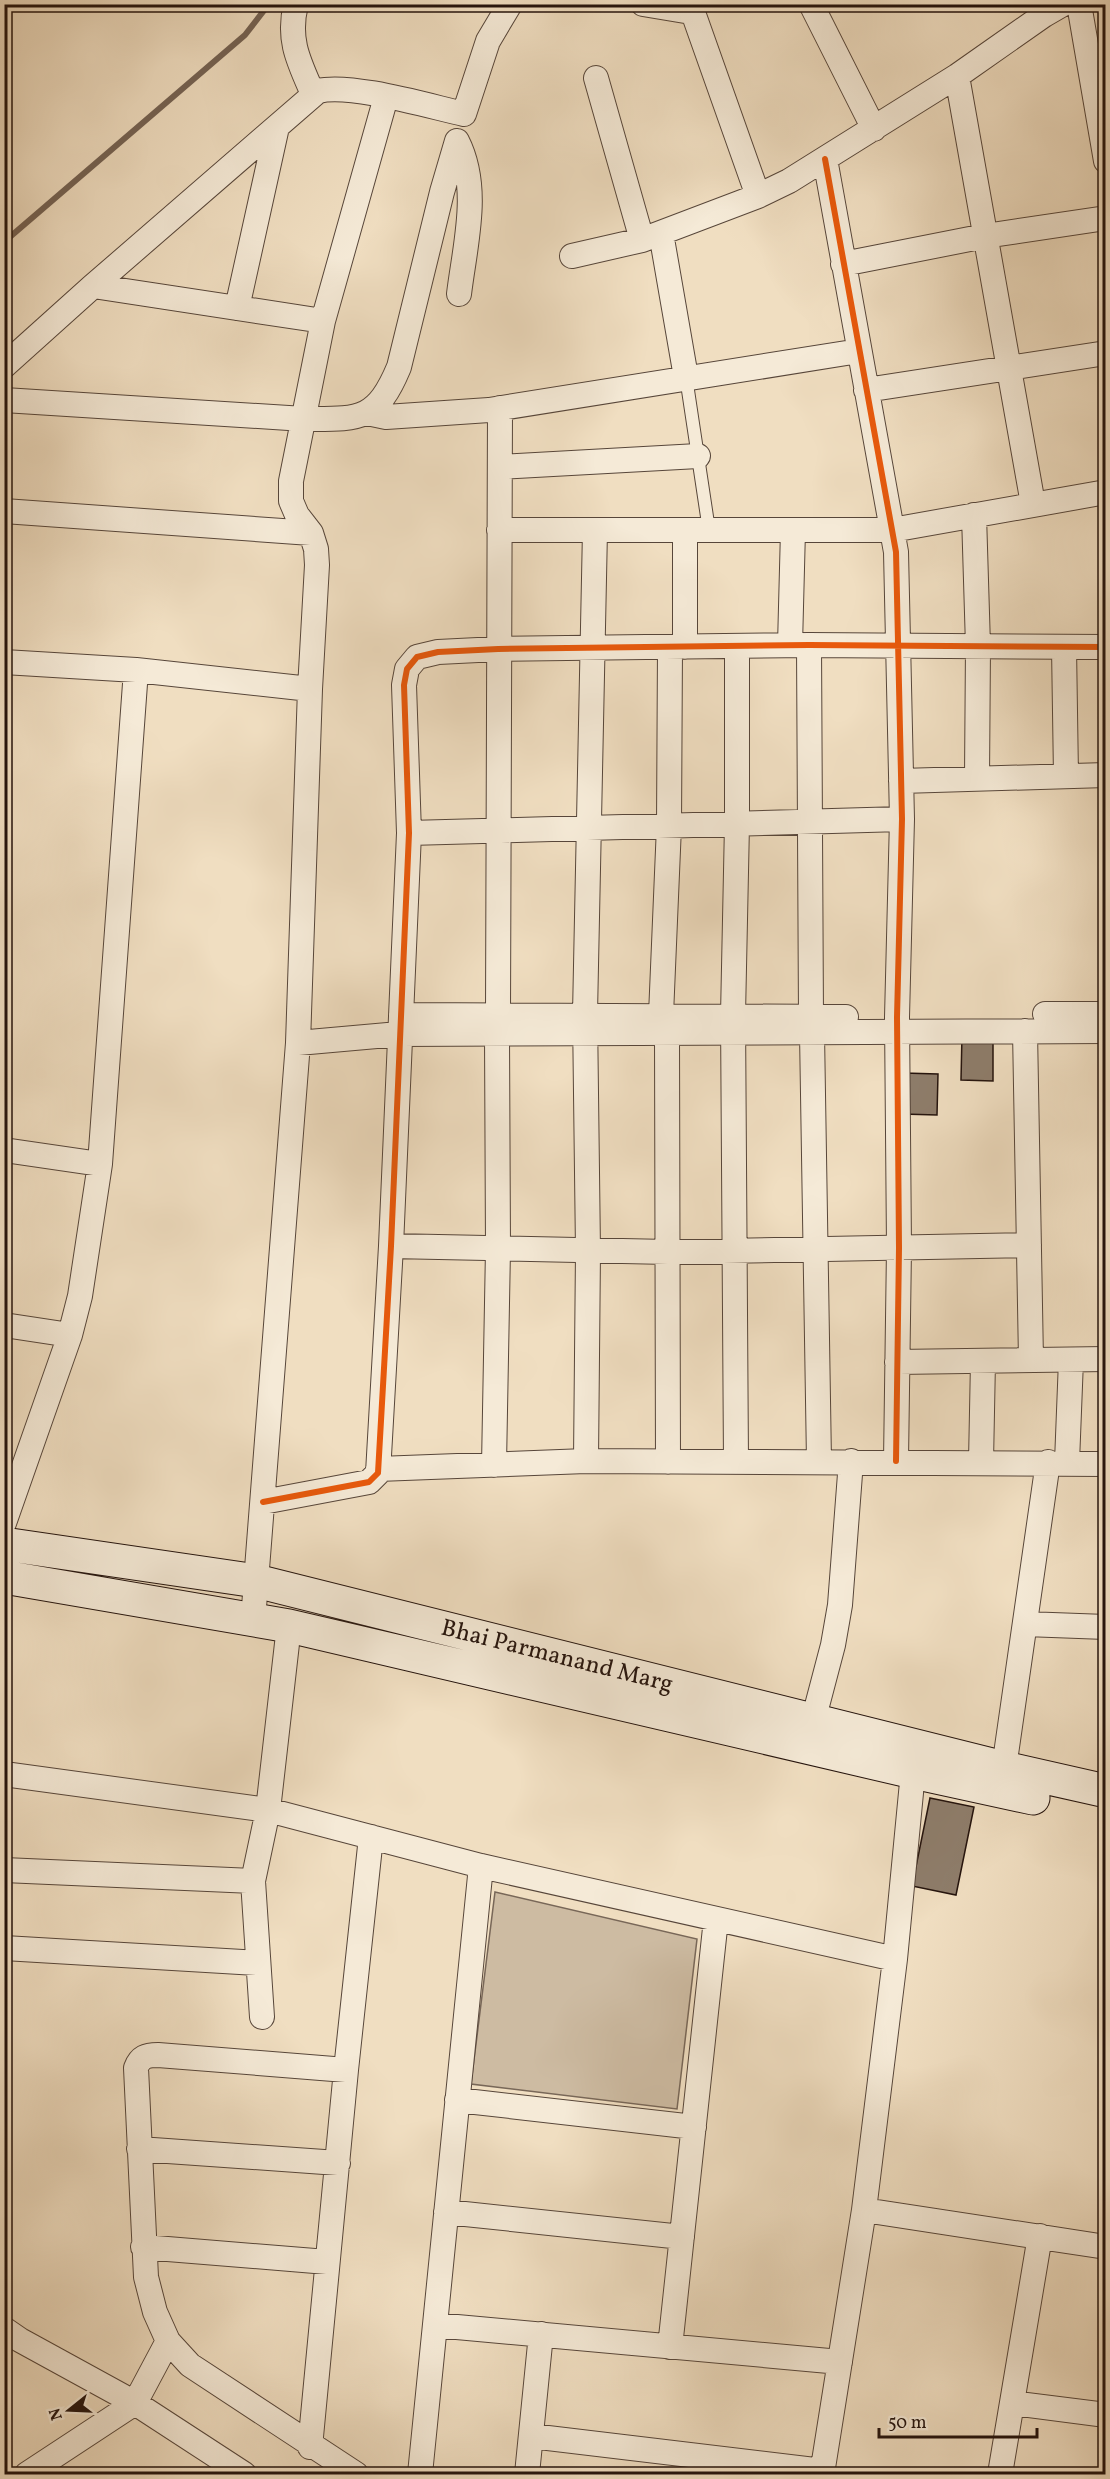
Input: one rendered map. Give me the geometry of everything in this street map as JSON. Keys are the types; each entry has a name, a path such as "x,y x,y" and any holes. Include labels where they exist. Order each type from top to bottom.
{"street":[{"path":"296,4 292,20 292,38 298,60 314,94"},
{"path":"4,400 304,419 351,419 367,413 380,403 391,387 399,367 442,192 488,41 510,4"},
{"path":"643,4 690,8 758,196"},
{"path":"811,4 874,129"},
{"path":"573,256 651,236 758,196 789,181 957,76 1063,4"},
{"path":"1079,4 1099,74 1106,161"},
{"path":"957,76 1033,504"},
{"path":"597,78 651,236 686,377"},
{"path":"4,366 314,94 333,89 386,97 460,128"},
{"path":"253,1620 298,1043 310,689 317,565 316,549 310,533 297,515 291,501 291,481 322,321 386,97"},
{"path":"237,308 277,127"},
{"path":"459,294 470,204 470,185 460,128"},
{"path":"825,159 896,552 902,819 897,1024 899,1248 896,1461"},
{"path":"843,264 985,236 1106,218"},
{"path":"93,286 322,321"},
{"path":"367,413 386,417 406,417 500,408 859,351"},
{"path":"866,390 1106,353"},
{"path":"494,1465 498,1249 500,408"},
{"path":"500,466 698,456"},
{"path":"499,530 892,531 1106,492"},
{"path":"4,511 310,533"},
{"path":"974,515 978,646 977,778"},
{"path":"586,1461 588,1251 585,1024 595,530"},
{"path":"668,1462 668,1252 664,1024 669,826 677,647 697,530"},
{"path":"793,530 811,822 819,1461"},
{"path":"262,1502 369,1482 375,1479 378,1469 391,1246 409,833 404,685 407,669 417,657 498,650 593,648 800,645 1106,647"},
{"path":"736,1461 733,1025 737,824 737,646"},
{"path":"1064,647 1066,776"},
{"path":"4,671 5,662 136,670 310,689"},
{"path":"6,1509 70,1335 80,1296 100,1164 136,670"},
{"path":"901,781 1106,775"},
{"path":"409,833 902,819"},
{"path":"897,1024 1025,1031 1074,1023 1106,1014"},
{"path":"298,1043 400,1024 1074,1023 1106,1031"},
{"path":"1025,1031 1031,1360"},
{"path":"4,1150 100,1164"},
{"path":"391,1246 668,1252 1029,1245"},
{"path":"4,1325 70,1335"},
{"path":"897,1362 1106,1359"},
{"path":"1004,1768 1025,1624 1058,1462 1071,1360"},
{"path":"981,1462 983,1361"},
{"path":"378,1469 586,1461 1106,1464"},
{"path":"813,1720 833,1645 840,1605 851,1461"},
{"name":"Bhai Parmanand Marg","path":"4,1544 256,1581 813,1720 917,1760 1004,1768 1106,1791"},
{"name":"Bhai Parmanand Marg","path":"4,1577 289,1626 917,1760 1106,1813"},
{"path":"1025,1624 1106,1627"},
{"path":"262,2017 254,1881 268,1810 289,1626"},
{"path":"531,2436 822,2473 864,2210 917,1760"},
{"path":"4,1774 268,1810 481,1866 895,1959"},
{"path":"310,2447 371,1838"},
{"path":"420,2475 481,1866"},
{"path":"4,1870 254,1881"},
{"path":"670,2347 716,1918"},
{"path":"4,1948 258,1963"},
{"path":"346,2070 147,2055 139,2060 136,2068 146,2277 155,2312 168,2341 190,2365 310,2447 356,2475"},
{"path":"457,2100 694,2127"},
{"path":"139,2149 338,2163"},
{"path":"864,2210 1106,2247"},
{"path":"446,2212 682,2237"},
{"path":"1000,2475 1040,2236"},
{"path":"143,2247 327,2262"},
{"path":"435,2325 840,2362"},
{"path":"527,2475 541,2334"},
{"path":"10,2340 135,2403 243,2475"},
{"path":"27,2475 135,2403 168,2341"},
{"path":"1012,2403 1106,2415"}],"lane":[{"path":"686,377 698,456 697,530"}],"shaded area":[{"path":"495,1892 697,1939 677,2109 471,2084"}],"building":[{"path":"962,1035 993,1036 993,1081 961,1080"},
{"path":"903,1073 938,1074 937,1115 902,1114"},
{"path":"930,1798 974,1807 956,1895 912,1886"}],"waterway":[{"path":"4,242 245,35 269,4"}],"cycle path":[{"path":"825,159 896,552 902,819 897,1017 899,1248 896,1461"},
{"path":"263,1502 369,1482 378,1473 391,1246 409,833 404,685 407,669 417,657 438,652 498,649 809,645 1106,647"}]}
